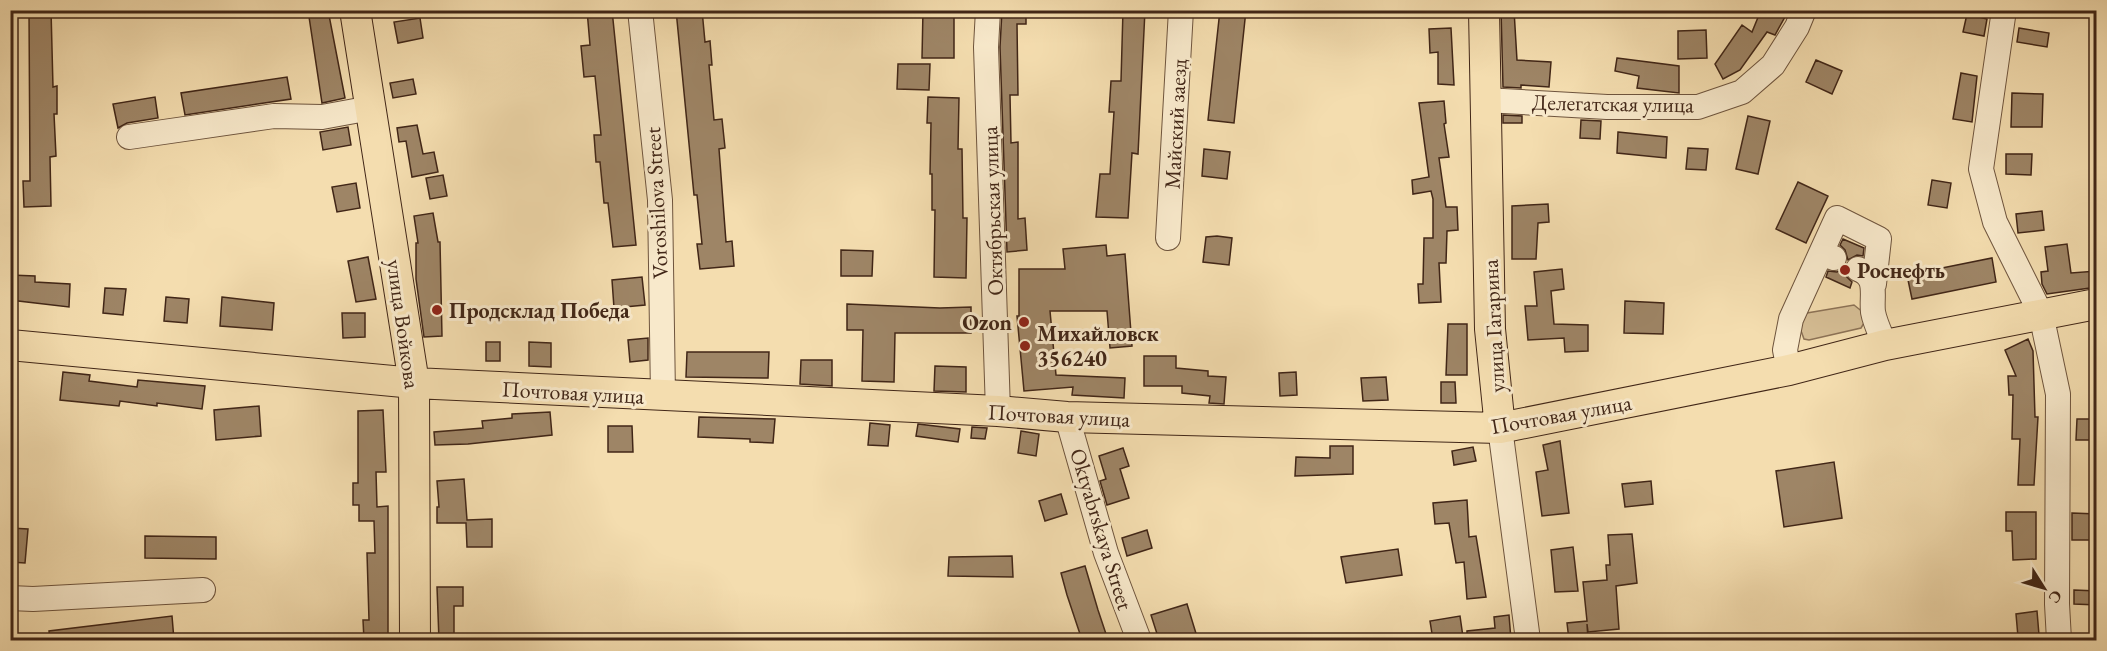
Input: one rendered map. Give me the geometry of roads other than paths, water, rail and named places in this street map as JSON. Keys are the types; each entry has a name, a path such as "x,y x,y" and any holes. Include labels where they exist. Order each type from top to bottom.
{"main road":[{"name":"улица Войкова","path":"355,10 414,383 415,640"},
{"name":"улица Гагарина","path":"1484,10 1490,329 1500,428"},
{"name":"Почтовая улица","path":"10,345 414,383 998,411 1067,417 1500,428 1790,370 1885,345 2097,304"}],"street":[{"name":"Voroshilova Street","path":"640,10 660,200 663,396"},
{"name":"Октябрьская улица","path":"988,10 986,47 998,411"},
{"name":"Майский заезд","path":"1168,238 1181,10"},
{"name":"Делегатская улица","path":"1485,100 1607,107 1698,107 1742,92 1773,65 1797,27 1804,10"},
{"path":"2004,10 1981,169 1995,222 2041,314 2058,394 2057,604 2059,640"},
{"path":"129,137 274,116 322,117 371,108"},
{"path":"1790,370 1785,350 1791,319 1827,255 1837,218 1879,238 1866,277 1885,345"},
{"name":"Oktyabrskaya Street","path":"1067,417 1106,553 1139,640"},
{"name":"улица Гагарина","path":"1500,428 1528,640"},
{"path":"10,598 33,599 203,590"}],"place":[{"name":"Роснефть","path":"1845,270"},
{"name":"Продсклад Победа","path":"437,310"},
{"name":"Ozon","path":"1024,322"},
{"name":"Михайловск 356240","path":"1025,346"}]}
